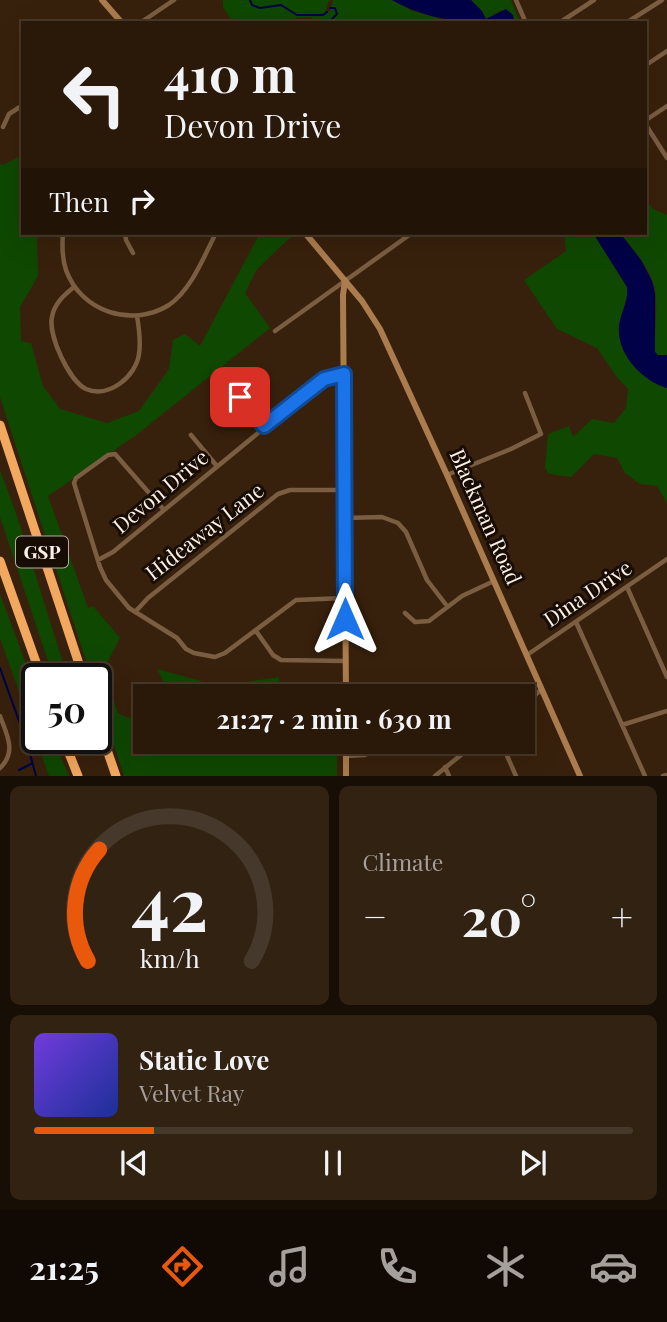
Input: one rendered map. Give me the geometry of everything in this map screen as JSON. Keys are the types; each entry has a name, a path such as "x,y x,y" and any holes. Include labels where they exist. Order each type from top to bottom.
{"highway":[{"name":"GSP","path":"0,425 79,663"},
{"name":"GSP","path":"0,561 36,663"},
{"path":"69,754 78,776"},
{"path":"108,754 116,776"}],"main road":[{"path":"102,0 120,21"},
{"name":"Blackman Road","path":"307,235 345,280 380,329 580,776"},
{"path":"345,280 346,684"},
{"path":"346,756 346,776"}],"street":[{"path":"143,21 174,0"},
{"path":"516,0 525,21"},
{"path":"567,21 594,0"},
{"path":"629,21 662,0"},
{"path":"647,64 667,51"},
{"path":"3,127 9,114 21,106"},
{"path":"647,119 667,106"},
{"path":"647,127 667,159"},
{"path":"63,235 63,258 74,287 99,308 115,314 137,316 159,309 177,298 190,281 215,235"},
{"path":"126,235 133,253"},
{"path":"275,331 409,235"},
{"path":"74,287 58,302 51,324 66,365 86,389 95,391 111,388 121,383 133,371 139,354 137,316"},
{"name":"Devon Drive","path":"98,559 113,552 324,379 344,374"},
{"path":"447,475 541,434 525,393"},
{"path":"240,397 264,426"},
{"path":"191,435 216,465"},
{"path":"164,510 116,454 108,455 78,477 74,484 106,580 135,612 177,638 194,653 215,657 225,653 296,600 345,598"},
{"name":"Hideaway Lane","path":"135,612 148,597 278,494 290,490 344,490"},
{"path":"344,517 382,517 398,523 406,532 427,580 447,606"},
{"name":"Dina Drive","path":"527,655 667,559"},
{"path":"405,613 413,622 424,622 434,618 462,596 494,581"},
{"path":"627,587 667,677"},
{"path":"576,622 645,776"},
{"path":"256,631 273,655 281,660 345,661"},
{"path":"535,695 541,690"},
{"path":"622,725 667,711"},
{"path":"0,768 8,758 10,748 1,719"},
{"path":"346,756 366,754"},
{"path":"435,776 462,754"},
{"path":"506,754 516,776"},
{"path":"445,767 449,776"}],"green space":[{"path":"223,0 329,0 326,14 331,9 333,0 392,0 412,11 449,21 313,21 312,17 296,18 292,21 232,21 223,7"},
{"path":"471,0 511,0 519,21 514,21 513,15 502,10 486,19"},
{"path":"21,156 21,235 37,235 38,276 20,307 21,341 31,343 43,386 60,409 107,423 139,411 169,369 173,340 185,334 200,346 259,235 293,235 257,269 245,293 270,328 135,436 48,496 88,608 93,606 120,638 107,663 87,663 0,397 0,164"},
{"path":"647,201 653,209 667,215 667,355 658,355 655,352 655,290 650,274 622,235 647,235"},
{"path":"564,235 594,235 627,287 619,331 623,350 642,374 667,388 667,503 657,486 640,484 625,473 617,458 594,454 571,477 549,474 545,468 548,434 569,426 573,437 592,419 614,423 626,408 628,389 597,348 557,329 524,280 566,251"},
{"path":"0,470 63,663 49,663 0,517"},
{"path":"0,594 26,663 21,663 21,697 0,638"},
{"path":"157,669 212,684 165,684"},
{"path":"279,677 280,684 232,684"},
{"path":"112,694 118,713 128,718 133,716 133,754 337,754 337,776 124,776 112,740"},
{"path":"41,754 59,754 69,776 49,776"}],"shaded area":[{"path":"392,0 471,0 486,19 506,9 513,15 514,21 451,20 406,7"},
{"path":"594,235 622,235 641,260 652,281 655,294 655,352 658,355 667,355 667,388 640,372 622,346 619,325 627,287"}],"waterway":[{"path":"250,0 252,5 260,8 281,5 297,15 323,15 327,12"},
{"path":"330,8 335,8 337,14 330,21"},
{"path":"0,668 36,776"},
{"path":"19,770 31,764"}],"route":[{"path":"240,397 264,426 324,379 334,374 344,374 345,619"}]}
